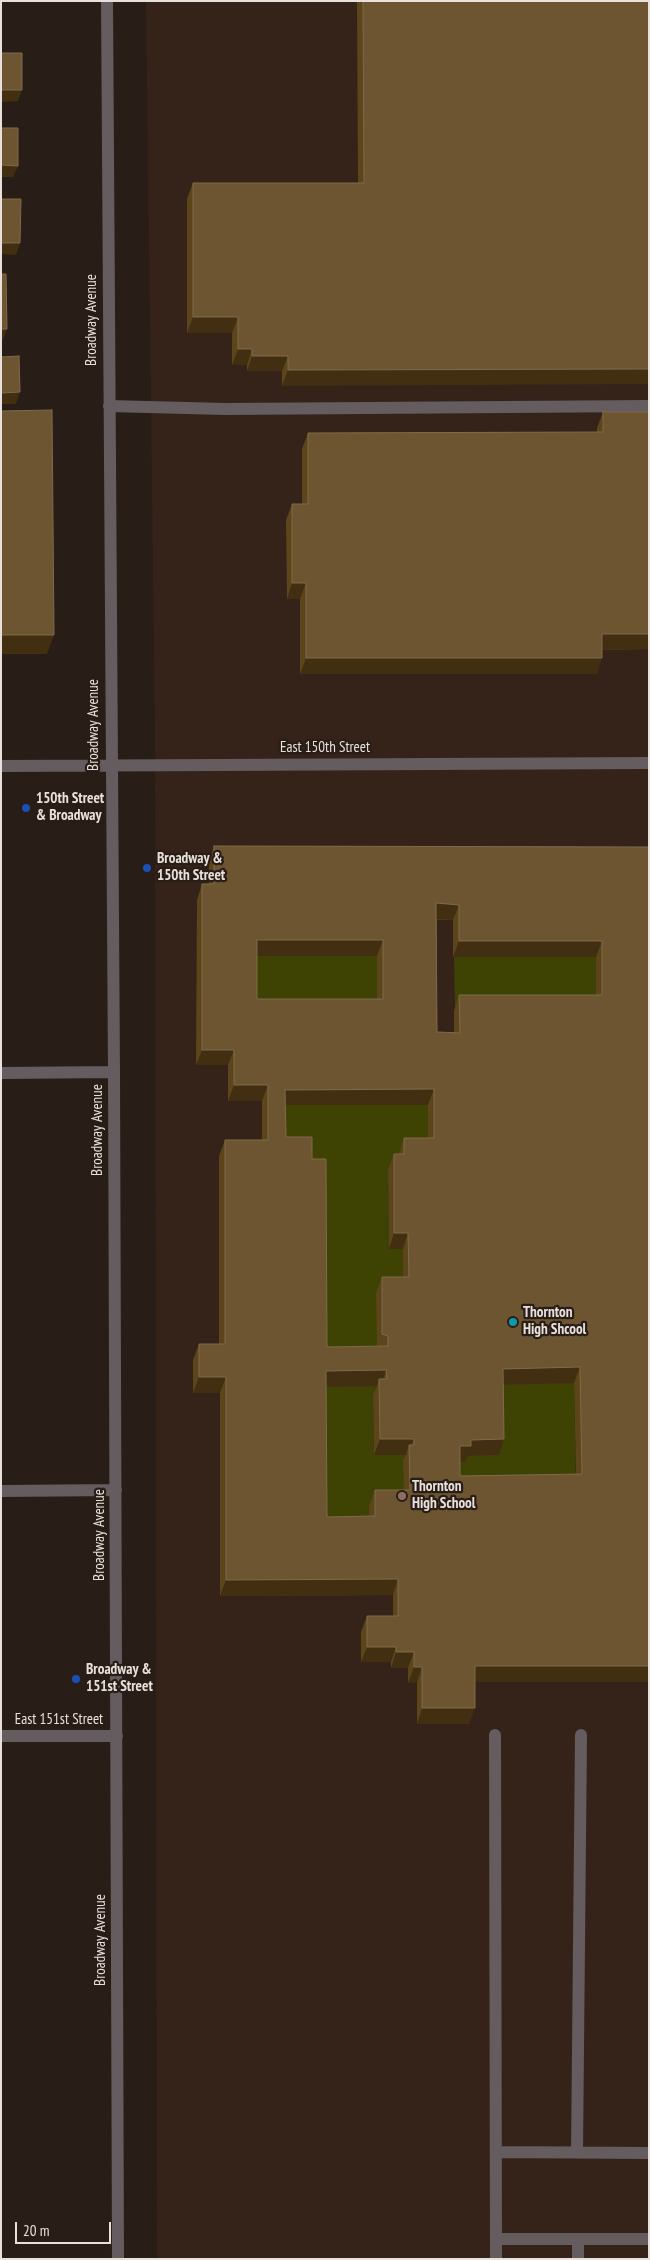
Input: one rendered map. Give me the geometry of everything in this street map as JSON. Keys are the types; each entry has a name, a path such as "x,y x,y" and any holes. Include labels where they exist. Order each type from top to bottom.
{"street":[{"name":"Broadway Avenue","path":"107,1 114,1072 118,2259"},
{"path":"109,406 235,409 649,406"},
{"name":"East 150th Street","path":"1,766 649,763"},
{"path":"1,1072 114,1072"},
{"path":"1,1491 116,1490"},
{"path":"496,1735 496,2259"},
{"path":"577,2153 581,1735"},
{"name":"East 151st Street","path":"1,1736 117,1736"},
{"path":"496,2152 649,2153"},
{"path":"496,2239 649,2239"},
{"path":"578,2239 578,2259"}],"shaded area":[{"name":"Thornton High School","path":"146,1 649,1 649,2259 157,2259 155,732"}],"green space":[{"path":"251,956 377,956 377,1015 251,1015"},
{"path":"454,957 596,957 597,1011 455,1011"},
{"path":"279,1105 428,1105 428,1154 388,1170 389,1249 403,1249 403,1293 377,1350 321,1363 280,1153"},
{"path":"574,1383 576,1490 455,1492 454,1462 465,1456 497,1385"},
{"path":"381,1386 373,1395 374,1455 408,1455 404,1506 369,1532 321,1533 320,1387"}],"building":[{"path":"363,1 649,1 649,369 288,370 288,356 252,356 252,349 238,349 238,317 193,317 193,183 364,183"},
{"path":"1,53 22,53 22,90 1,90"},
{"path":"1,128 18,128 18,166 1,165"},
{"path":"1,199 21,199 20,243 1,243"},
{"path":"1,274 6,274 7,329 1,329"},
{"path":"19,356 20,392 1,393 1,357"},
{"path":"52,410 54,635 1,635 1,411"},
{"path":"603,412 649,412 649,634 602,634 602,658 306,658 306,583 292,583 292,504 308,504 308,433 603,432"},
{"name":"Thornton High Shcool","path":"214,846 649,847 649,1666 475,1666 475,1708 422,1708 422,1667 414,1667 414,1652 396,1652 396,1647 367,1647 367,1616 398,1616 398,1579 226,1580 226,1377 199,1377 199,1344 225,1344 225,1140 268,1140 268,1085 234,1085 234,1050 202,1050 202,884 214,884","holes":["436,903 459,905 459,941 602,941 602,995 459,995 460,1033 437,1032","257,940 383,940 383,999 257,999","434,1089 434,1138 404,1138 404,1154 394,1154 394,1233 408,1233 409,1277 382,1277 382,1334 388,1336 388,1346 327,1347 326,1159 312,1159 312,1137 286,1137 285,1090","580,1367 582,1474 460,1476 460,1446 471,1446 471,1440 504,1439 503,1369","386,1370 387,1379 379,1379 380,1439 414,1439 414,1445 409,1445 410,1490 375,1490 375,1516 327,1517 326,1371"]}],"place":[{"name":"150th Street & Broadway","path":"26,808"},
{"name":"Broadway & 150th Street","path":"147,868"},
{"name":"Thornton High Shcool","path":"513,1322"},
{"name":"Thornton High School","path":"402,1496"},
{"name":"Broadway & 151st Street","path":"76,1679"}]}
